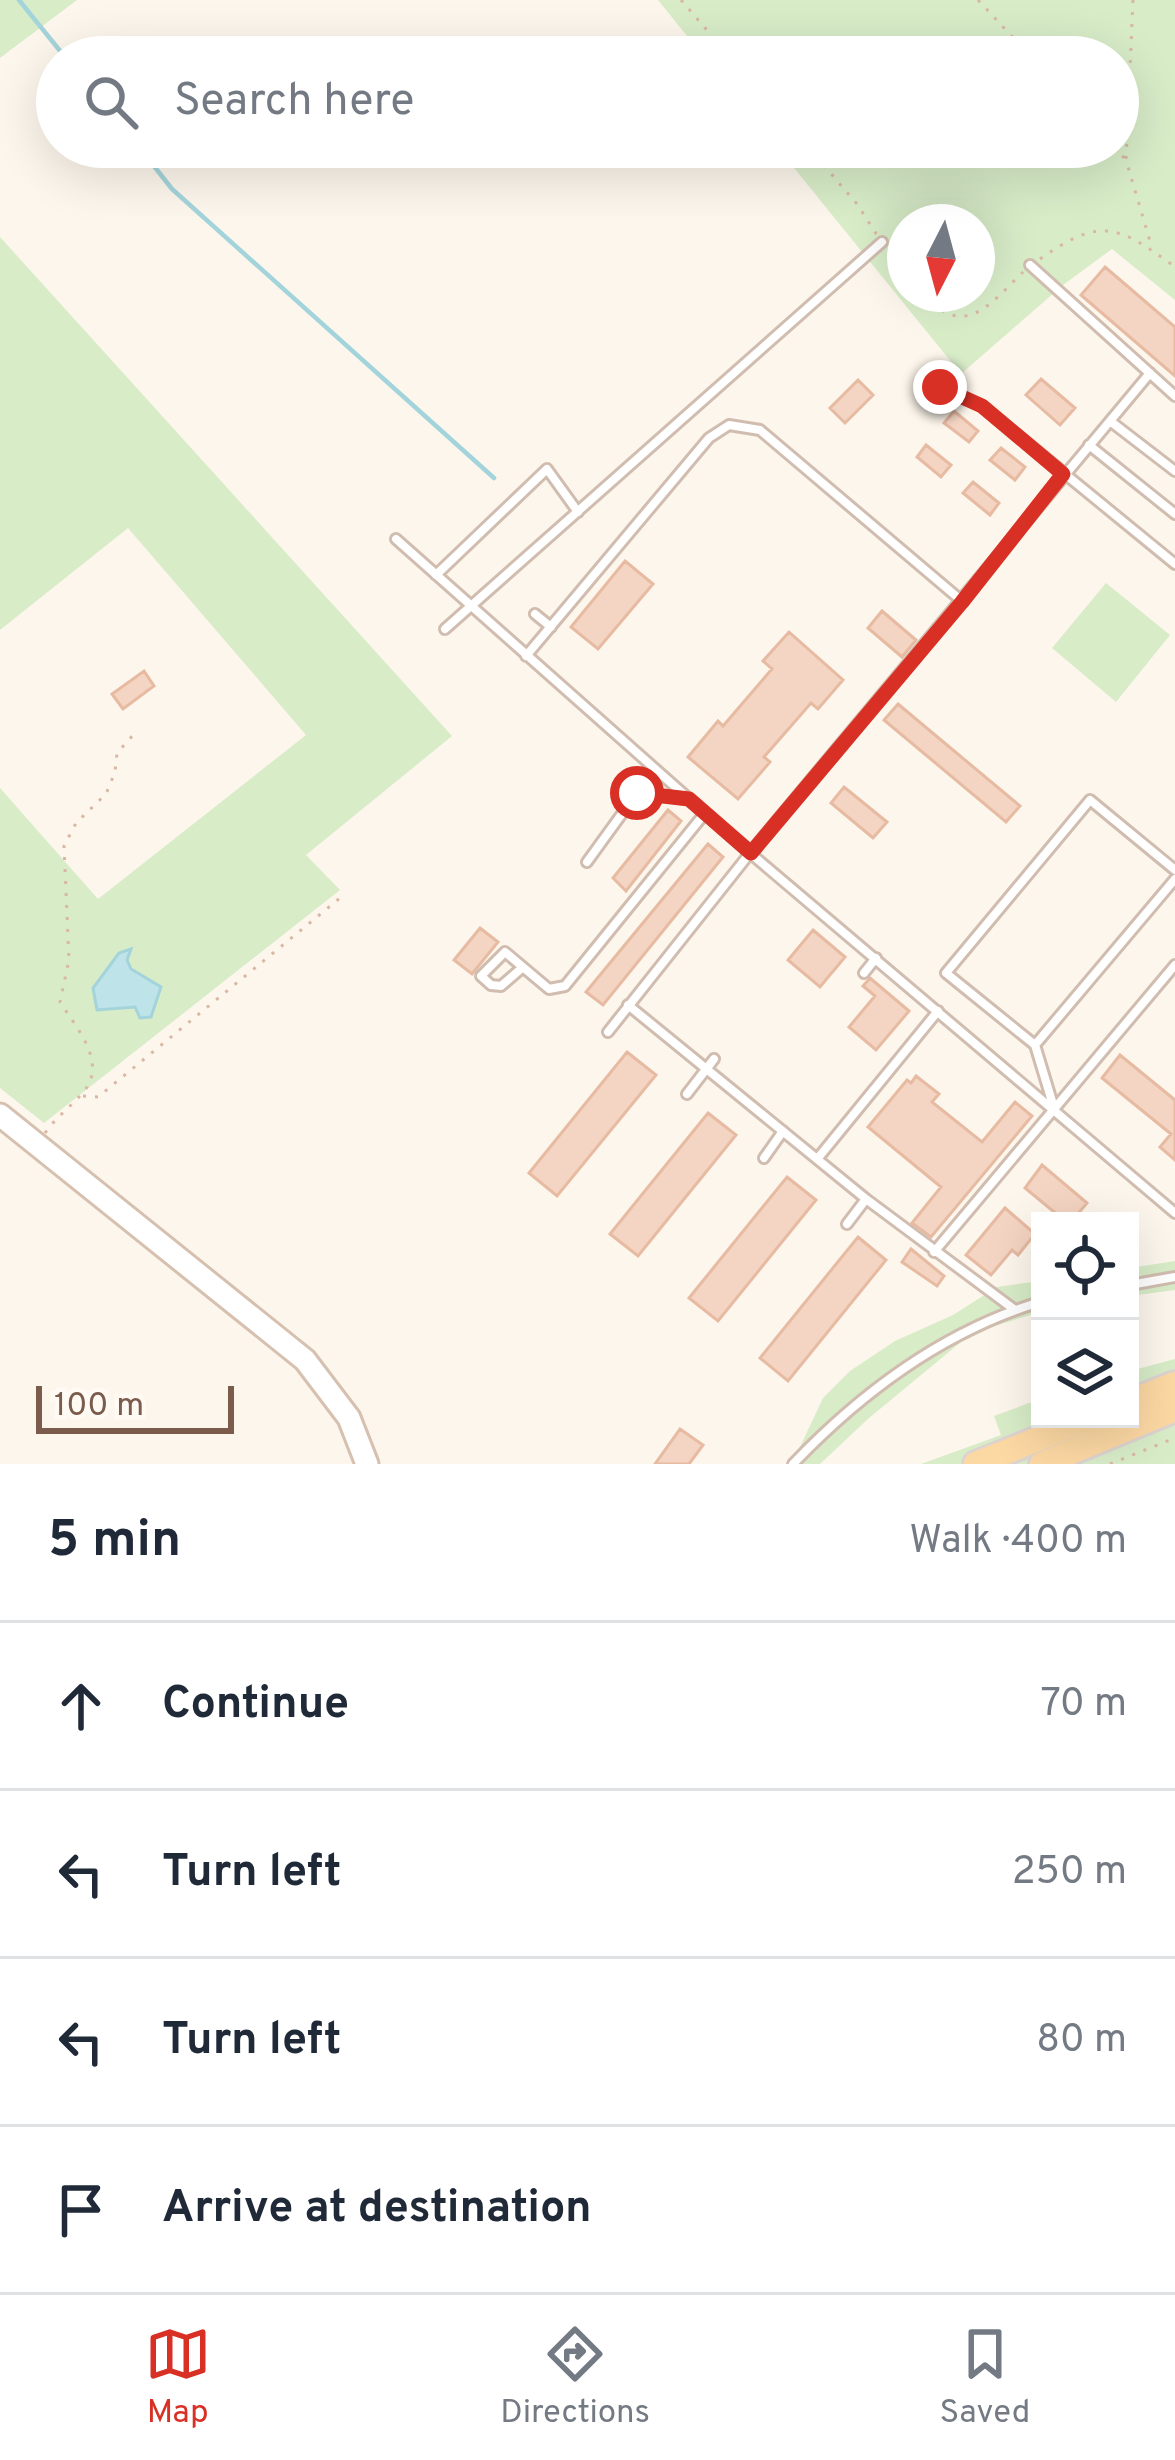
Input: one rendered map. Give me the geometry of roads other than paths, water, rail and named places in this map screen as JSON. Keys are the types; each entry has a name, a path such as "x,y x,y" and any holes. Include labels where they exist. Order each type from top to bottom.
{"main road":[{"path":"1139,1398 1175,1384"},
{"path":"1042,1464 1175,1409"},
{"path":"976,1464 1066,1428"}],"street":[{"path":"0,1114 304,1360 349,1418 368,1464"}],"lane":[{"path":"445,629 882,242"},
{"path":"1030,266 1175,396"},
{"path":"608,1032 1150,373"},
{"path":"932,376 940,387 982,406 1175,564"},
{"path":"1110,421 1175,471"},
{"path":"519,669 710,438 718,430 739,424 760,430 962,602"},
{"path":"1089,445 1175,514"},
{"path":"436,575 548,469 578,512"},
{"path":"396,539 751,853 1175,1213"},
{"path":"535,614 551,627"},
{"path":"587,862 637,793 689,799"},
{"path":"1055,1110 1035,1045 946,973 1090,800 1175,870"},
{"path":"523,967 501,986 481,976 505,952 523,967 549,989 565,986 705,813"},
{"path":"1035,1045 1175,879"},
{"path":"722,889 732,898"},
{"path":"864,973 876,958"},
{"path":"934,1252 1175,965"},
{"path":"628,1005 866,1199 1016,1310"},
{"path":"818,1158 938,1011"},
{"path":"687,1094 714,1059"},
{"path":"764,1158 784,1131"},
{"path":"847,1224 866,1199"},
{"path":"1139,1283 1175,1276"},
{"path":"793,1464 857,1404 921,1357 962,1332 1031,1306"}],"water":[{"path":"131,949 127,960 131,969 161,987 151,1017 140,1018 135,1007 97,1010 93,988 119,953"}],"waterway":[{"path":"19,0 48,36"},
{"path":"156,168 172,189 494,478"}]}
